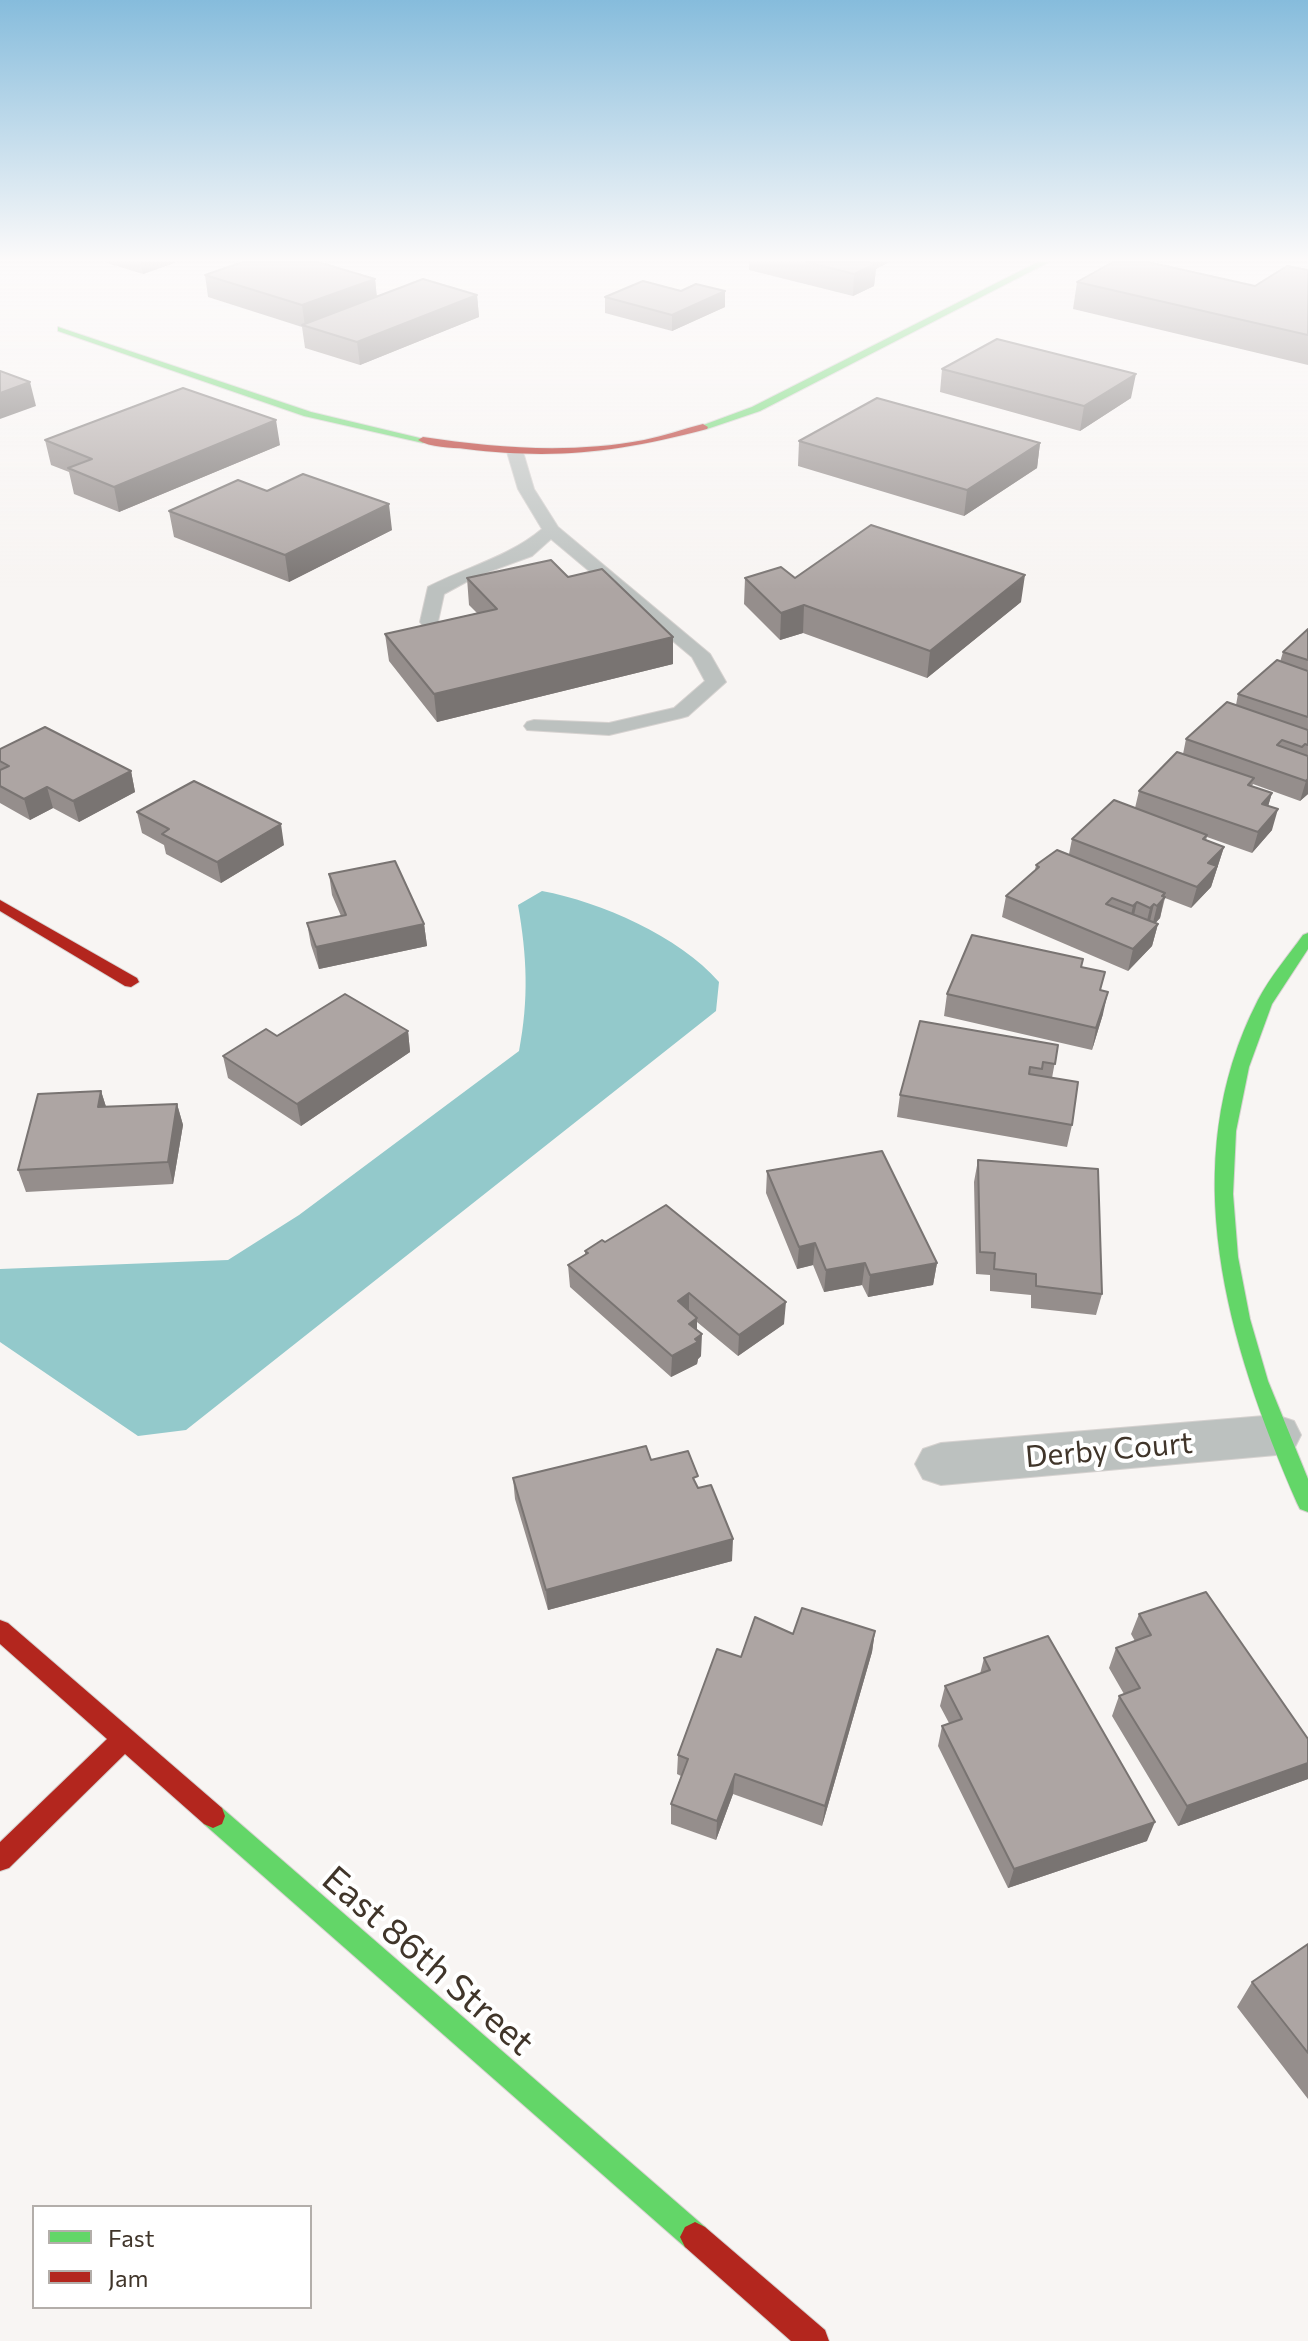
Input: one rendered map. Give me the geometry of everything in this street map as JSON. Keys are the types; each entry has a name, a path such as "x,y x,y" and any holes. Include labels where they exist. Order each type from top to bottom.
{"street":[{"path":"186,371 353,428 453,447 515,452 626,445 685,433 733,418 827,371"},
{"path":"0,905 131,982"},
{"path":"1308,938 1287,965 1251,1031 1227,1110 1222,1157 1222,1219 1231,1291 1264,1407 1308,1503"},
{"name":"Derby Court","path":"941,1464 1276,1435"},
{"name":"East 86th Street","path":"0,1630 814,2341"},
{"path":"0,1859 124,1739"}],"lane":[{"path":"515,452 526,489 551,530 700,654 716,682 681,712 609,729 534,726"},
{"path":"430,622 435,591 471,572 526,552 551,530"}],"water":[{"path":"542,891 613,912 683,950 719,982 716,1011 186,1430 138,1436 0,1342 0,1269 228,1260 299,1215 519,1051 526,978 518,905"}],"building":[{"path":"0,371 30,382 0,393"},
{"path":"951,371 1125,371 1136,374 1084,406"},
{"path":"183,388 276,420 114,487 68,468 92,459 45,440"},
{"path":"877,398 1040,443 967,490 799,441"},
{"path":"303,474 389,504 285,555 169,511 238,480 267,491"},
{"path":"871,525 1025,575 930,651 804,605 781,613 745,578 781,567 795,578"},
{"path":"551,560 568,577 602,569 673,637 434,694 385,634 497,609 467,578"},
{"path":"1308,629 1308,660 1283,652"},
{"path":"1277,660 1308,671 1308,717 1238,694"},
{"path":"1227,702 1308,730 1308,745 1302,747 1282,740 1277,745 1308,756 1308,779 1306,781 1186,739"},
{"path":"45,727 131,771 73,801 47,787 24,799 0,786 0,770 9,766 0,761 0,749"},
{"path":"1177,752 1254,778 1248,785 1272,793 1262,804 1278,809 1258,832 1139,791"},
{"path":"194,781 281,824 217,862 162,834 169,829 137,812"},
{"path":"1114,800 1207,835 1203,839 1224,847 1208,863 1217,866 1197,887 1072,839"},
{"path":"1057,850 1165,893 1157,906 1154,904 1150,908 1137,902 1133,906 1112,898 1106,904 1158,924 1133,949 1006,896 1039,867 1036,865"},
{"path":"395,861 424,924 316,947 307,923 346,915 329,874"},
{"path":"972,935 1083,959 1081,967 1105,972 1100,990 1108,992 1096,1028 947,994"},
{"path":"345,994 408,1031 297,1104 223,1056 266,1029 277,1036"},
{"path":"920,1021 1058,1045 1055,1064 1043,1062 1042,1069 1030,1067 1029,1074 1078,1082 1072,1125 900,1095"},
{"path":"101,1091 98,1107 177,1104 168,1162 18,1170 38,1094"},
{"path":"882,1151 937,1263 870,1275 865,1263 826,1270 815,1243 799,1247 767,1171"},
{"path":"978,1160 1098,1169 1102,1294 1036,1286 1036,1274 994,1269 995,1253 980,1252"},
{"path":"666,1205 786,1302 739,1335 689,1293 678,1301 697,1318 689,1324 702,1334 695,1339 698,1342 672,1356 568,1265 602,1240 605,1242"},
{"path":"646,1446 651,1460 688,1451 698,1476 693,1478 698,1488 711,1485 733,1539 546,1590 513,1478"},
{"path":"1206,1592 1308,1739 1308,1763 1187,1806 1119,1696 1140,1688 1116,1648 1151,1635 1139,1614"},
{"path":"802,1608 875,1631 825,1806 735,1774 717,1821 671,1804 688,1759 678,1755 717,1649 741,1657 755,1617 793,1634"},
{"path":"1048,1636 1155,1822 1014,1869 942,1726 962,1719 945,1686 990,1670 984,1658"},
{"path":"1308,1944 1308,2053 1252,1982"}],"traffic: fast":[{"path":"184,371 308,414 423,440"},
{"path":"703,427 756,409 830,371"},
{"path":"1308,938 1268,995 1240,1067 1227,1131 1223,1194 1228,1257 1240,1319 1258,1381 1308,1503"},
{"path":"213,1816 695,2237"}],"traffic: jam":[{"path":"423,440 505,450 588,450 643,443 703,427"},
{"path":"0,905 131,982"},
{"path":"0,1630 213,1816"},
{"path":"0,1859 124,1739"},
{"path":"695,2237 814,2341"}]}
